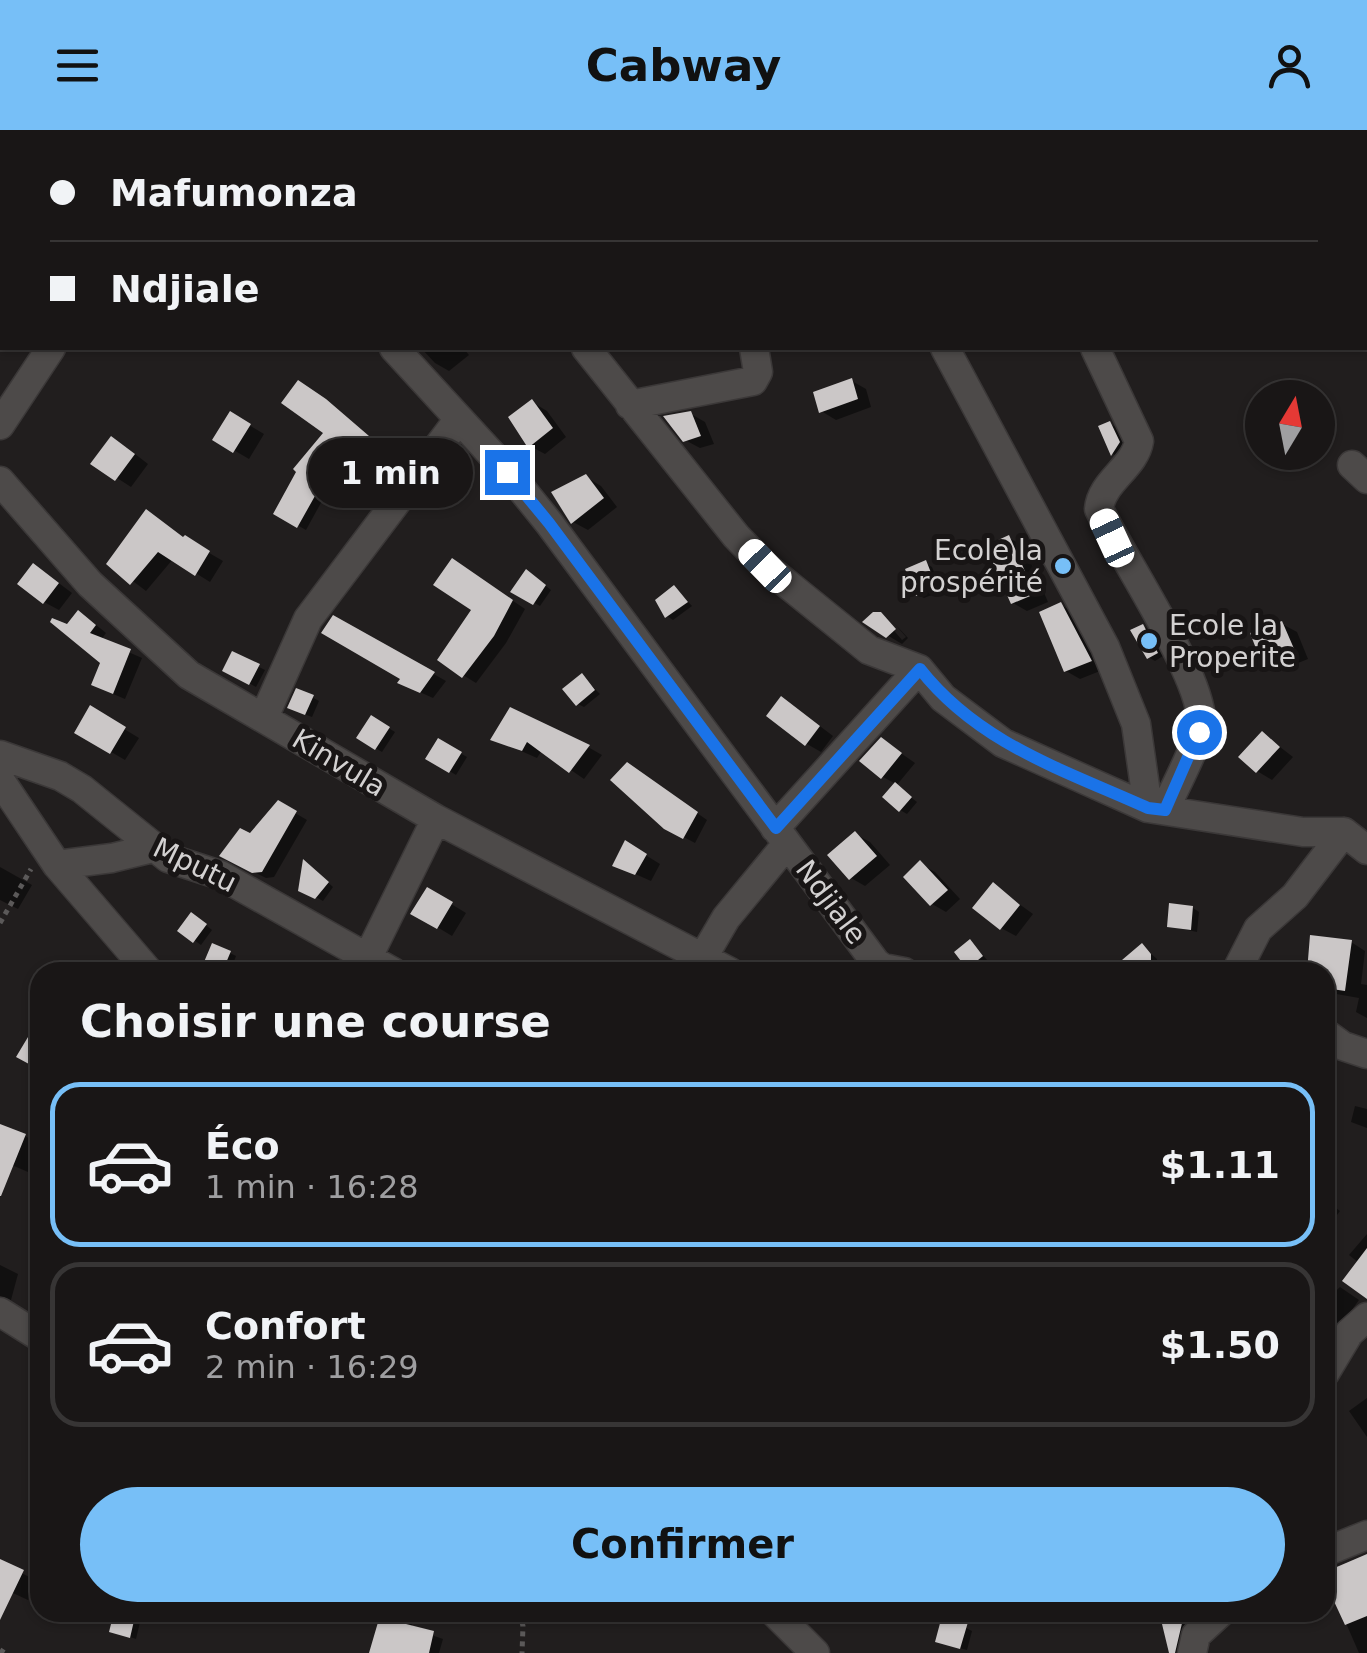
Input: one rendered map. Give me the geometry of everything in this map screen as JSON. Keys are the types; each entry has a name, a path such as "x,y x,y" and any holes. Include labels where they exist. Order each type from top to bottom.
{"street":[{"path":"0,424 50,350"},
{"name":"Ndjiale","path":"396,350 549,523 875,962"},
{"path":"588,350 736,536 788,588 869,650 920,669 943,698 1003,743 1157,809 1303,832 1344,832 1367,850"},
{"path":"630,405 752,381 758,372 754,350"},
{"path":"946,350 1105,647 1136,724 1157,809"},
{"path":"1095,350 1139,441 1138,452 1101,496 1099,509 1180,657 1201,720 1157,809"},
{"path":"264,717 308,619 459,420"},
{"name":"Kinvula","path":"0,482 90,584 189,675 692,962"},
{"path":"699,962 781,836 920,669"},
{"name":"Mputu","path":"0,755 60,776 176,862 220,875 376,962"},
{"path":"0,780 51,856 141,962"},
{"path":"368,957 436,819"},
{"path":"1241,962 1258,929 1296,896 1344,832"},
{"path":"51,856 112,858 154,848"},
{"path":"1335,1041 1367,1054"},
{"path":"0,1312 30,1331"},
{"path":"1335,1356 1349,1333 1367,1316"},
{"path":"1335,1548 1367,1535"},
{"path":"784,1622 815,1653"},
{"path":"1192,1653 1196,1635 1210,1622"}],"path":[{"path":"0,923 51,856"},
{"path":"521,1622 522,1653"}],"building":[{"path":"852,378 858,399 819,413 813,392"},
{"path":"298,380 369,436 324,491 320,487 297,528 273,514 296,472 293,469 323,433 281,403"},
{"path":"532,399 553,428 528,448 508,417"},
{"path":"230,411 251,424 233,453 212,440"},
{"path":"691,411 701,436 683,442 663,416"},
{"path":"1110,421 1120,442 1111,456 1098,426"},
{"path":"111,436 135,454 115,481 90,464"},
{"path":"586,474 604,498 571,524 551,492"},
{"path":"146,509 183,537 210,551 195,576 158,552 130,585 106,564"},
{"path":"1009,535 1035,594 1011,604 985,546"},
{"path":"452,558 513,600 494,636 462,678 437,660 471,610 433,585"},
{"path":"926,560 937,588 916,596 905,569"},
{"path":"33,563 59,583 43,604 17,584"},
{"path":"526,569 546,585 533,605 510,592"},
{"path":"674,585 688,602 665,618 655,600"},
{"path":"1061,602 1092,661 1064,672 1039,612"},
{"path":"78,610 96,625 90,633 131,649 113,694 91,685 100,663 50,622 52,618 67,624"},
{"path":"873,612 881,612 896,629 886,638 862,622"},
{"path":"333,615 435,672 420,693 397,683 400,679 321,633"},
{"path":"1282,621 1295,651 1262,664 1250,633"},
{"path":"1143,624 1158,653 1147,659 1130,630"},
{"path":"232,651 260,664 249,685 222,671"},
{"path":"582,673 595,690 576,706 562,689"},
{"path":"296,688 314,695 305,715 287,708"},
{"path":"781,696 820,726 805,746 766,716"},
{"path":"90,705 126,727 110,754 74,733"},
{"path":"510,707 590,745 569,773 527,742 522,751 490,740"},
{"path":"371,715 390,727 375,750 356,738"},
{"path":"1262,731 1280,747 1256,773 1238,757"},
{"path":"881,737 902,753 881,779 859,761"},
{"path":"438,738 462,752 449,773 425,759"},
{"path":"627,762 698,812 683,839 664,829 610,780"},
{"path":"895,782 912,797 899,812 882,797"},
{"path":"278,800 297,811 262,872 252,873 219,856 240,828 250,833"},
{"path":"855,831 877,856 849,880 827,855"},
{"path":"625,840 647,854 635,875 612,866"},
{"path":"303,859 329,882 315,899 298,891"},
{"path":"920,860 948,890 930,906 903,877"},
{"path":"993,882 1020,905 1000,930 972,908"},
{"path":"427,887 453,902 437,929 410,914"},
{"path":"1169,903 1193,906 1191,930 1167,927"},
{"path":"191,912 207,924 193,943 177,931"},
{"path":"1310,935 1352,940 1345,991 1335,990 1335,962 1308,962"},
{"path":"970,939 983,956 976,962 962,962 954,952"},
{"path":"212,943 231,951 226,962 204,962"},
{"path":"1142,943 1151,954 1151,962 1122,960"},
{"path":"30,1034 30,1065 16,1057"},
{"path":"0,1124 26,1134 1,1196 0,1196"},
{"path":"1367,1248 1367,1299 1342,1281"},
{"path":"1367,1554 1367,1616 1345,1625 1335,1604 1335,1568"},
{"path":"0,1559 24,1570 0,1620"},
{"path":"112,1622 134,1622 130,1638 109,1632"},
{"path":"378,1622 402,1622 434,1631 429,1653 369,1653"},
{"path":"940,1622 968,1622 960,1649 935,1642"},
{"path":"1182,1622 1175,1653 1169,1653 1162,1624"}],"place":[{"name":"Ecole la prospérité","path":"1063,566"},
{"name":"Ecole la Properite","path":"1149,641"}],"route":[{"path":"507,472 776,828 920,669 943,698 1003,743 1148,808 1165,810 1199,732"}]}
